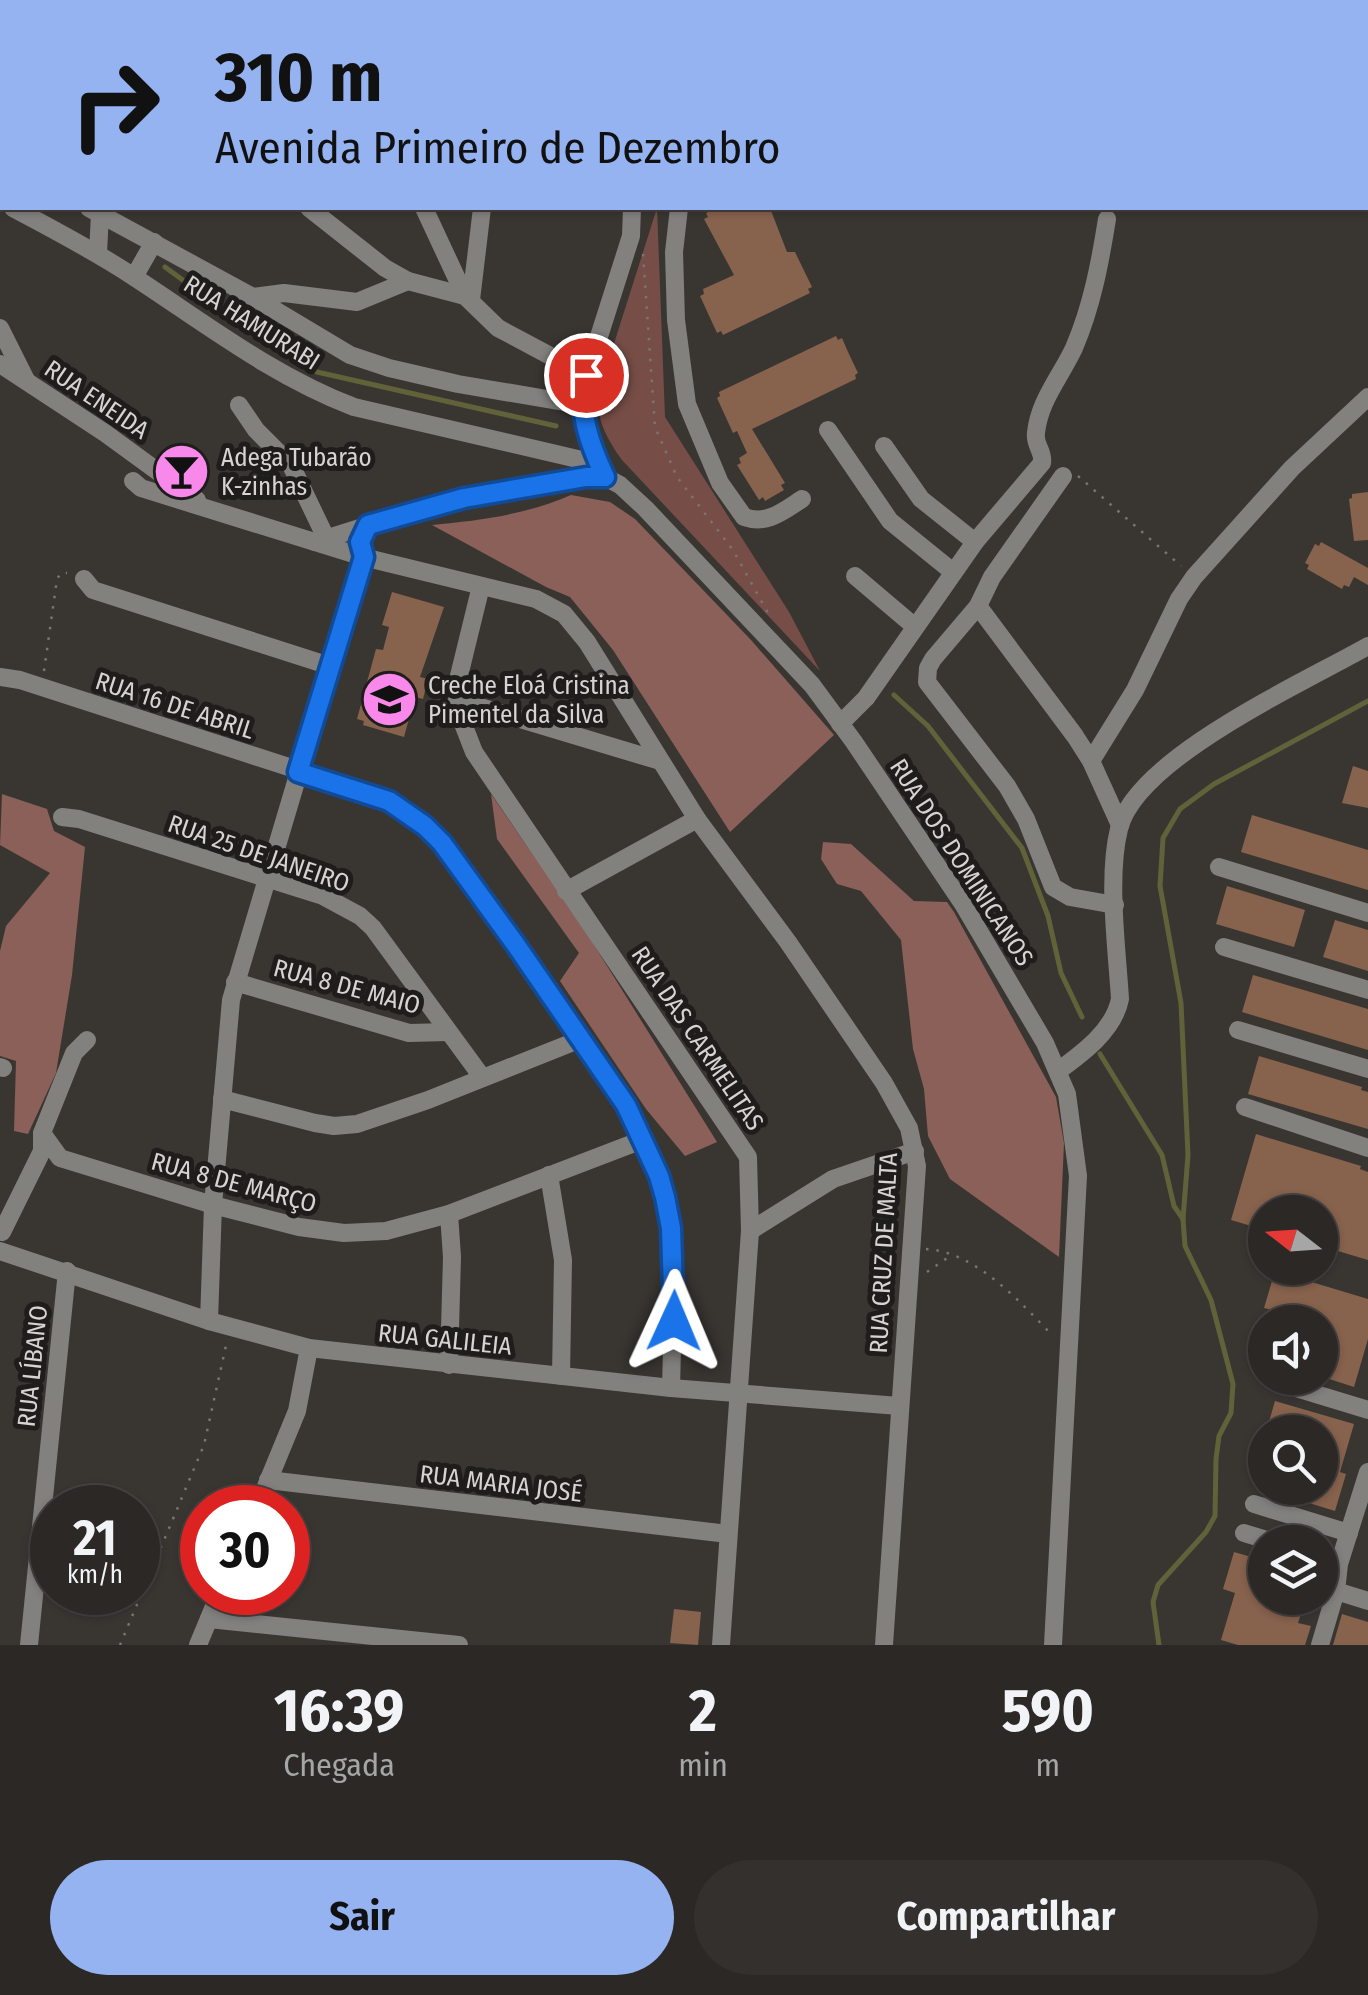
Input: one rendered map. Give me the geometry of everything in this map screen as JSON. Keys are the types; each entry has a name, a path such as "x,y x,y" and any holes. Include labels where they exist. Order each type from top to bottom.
{"street":[{"name":"RUA HAMURABI","path":"17,210 98,253 266,366 329,398 354,408 602,471"},
{"path":"312,210 385,268 408,281 468,298"},
{"path":"425,210 468,298 498,328 586,375"},
{"path":"468,298 482,210"},
{"path":"239,405 256,430 291,465 320,540 464,498 602,471 582,405 586,375 630,236 632,210"},
{"path":"679,210 674,252 676,320 690,413 720,483 744,516 772,518 802,500"},
{"name":"RUA HAMURABI","path":"94,211 350,355 458,384 582,405"},
{"path":"94,211 98,253"},
{"path":"840,724 866,698 975,542 1042,463 1044,455 1036,431 1091,300 1106,219"},
{"path":"134,276 154,242"},
{"path":"253,297 284,292 357,302 408,281"},
{"path":"0,328 26,380"},
{"name":"RUA ENEIDA","path":"0,364 214,510"},
{"path":"1091,761 1135,690 1194,576 1292,468 1368,396"},
{"path":"828,430 890,521 953,572"},
{"path":"884,446 921,499 975,542"},
{"name":"RUA DOS DOMINICANOS","path":"602,471 635,497 812,686 963,904 1058,1070 1067,1094 1078,1156 1071,1354 1053,1645"},
{"path":"1063,476 992,577 978,606 933,659 926,676 929,688 1007,786 1026,819 1053,887 1070,896 1115,905"},
{"name":"RUA CRUZ DE MALTA","path":"133,481 141,488 320,540 364,557 536,599 564,614 576,625 697,820 788,942 884,1083 909,1128 915,1151 884,1645"},
{"path":"209,1321 214,1205 234,982 364,557 360,542 368,525"},
{"path":"855,576 914,626"},
{"path":"84,579 92,590 330,666"},
{"path":"481,586 459,666 457,700 660,761"},
{"path":"978,606 1091,761 1120,824"},
{"path":"1058,1070 1112,1024 1117,1013 1120,998 1115,905 1120,824 1130,806 1158,772 1194,744 1368,646"},
{"name":"RUA 16 DE ABRIL","path":"0,677 389,801 442,843 626,1105 659,1176 671,1228 675,1288 671,1388"},
{"name":"RUA DAS CARMELITAS","path":"457,700 474,752 748,1157 750,1231 721,1645"},
{"name":"RUA 25 DE JANEIRO","path":"62,818 79,819 323,896 360,916 386,942 482,1077"},
{"path":"566,891 697,820"},
{"path":"1219,866 1368,913"},
{"path":"1224,947 1368,990"},
{"name":"RUA 8 DE MAIO","path":"234,982 409,1033 448,1032"},
{"path":"1238,1030 1368,1069"},
{"path":"222,1098 334,1126 387,1115 581,1039"},
{"path":"1,1242 42,1151 42,1132 74,1053 87,1040"},
{"path":"1244,1107 1368,1148"},
{"name":"RUA 8 DE MARÇO","path":"42,1132 60,1158 300,1228 344,1233 386,1231 449,1214 642,1140"},
{"path":"750,1231 833,1179 915,1151"},
{"path":"549,1175 563,1260 560,1376"},
{"path":"448,1365 452,1256 449,1214"},
{"name":"RUA GALILEIA","path":"1,1242 67,1271 209,1321 309,1348 671,1388 900,1406"},
{"name":"RUA LÍBANO","path":"29,1645 67,1271"},
{"path":"266,1485 297,1412 309,1348"},
{"path":"1319,1395 1368,1410"},
{"path":"1338,1573 1368,1472"},
{"name":"RUA MARIA JOSÉ","path":"268,1480 728,1534"},
{"path":"1257,1505 1349,1533"},
{"path":"1244,1533 1248,1534"},
{"path":"1338,1591 1368,1601"},
{"path":"198,1645 211,1615"},
{"path":"1320,1645 1329,1615"},
{"path":"209,1619 459,1645"}],"path":[{"path":"1063,476 1074,473 1084,480 1194,576"},
{"path":"40,688 58,575 64,572 84,579"},
{"path":"911,1248 955,1253 1025,1307 1071,1354"},
{"path":"909,1284 955,1253"},
{"path":"120,1645 204,1445 230,1327"}],"shaded area":[{"path":"657,210 665,417 789,612 820,671 622,460 601,421 598,394"},
{"path":"571,495 610,502 635,519 751,640 834,735 730,832 613,650 570,597 432,525 520,512"},
{"path":"2,794 47,809 54,831 85,847 72,975 56,1073 28,1134 14,1131 16,1061 0,1056 0,951 6,926 50,873 0,845"},
{"path":"491,794 584,929 717,1142 685,1156 646,1109 560,981 579,953 497,839"},
{"path":"823,842 851,844 914,901 947,902 954,912 1056,1097 1064,1143 1059,1257 950,1179 928,1136 901,940 861,891 837,884 821,859"}],"building":[{"path":"771,210 787,252 795,252 812,287 808,289 810,293 723,335 721,331 717,333 700,296 703,289 734,275 704,219 708,217 706,213"},
{"path":"836,336 838,340 842,338 858,373 856,379 752,429 785,483 781,485 784,490 765,501 763,497 759,500 737,465 747,453 737,431 733,433 717,398 719,392"},
{"path":"1368,492 1368,540 1354,541 1349,499 1352,494"},
{"path":"1321,542 1368,568 1368,585 1354,577 1349,587 1344,585 1342,589 1307,569 1309,565 1305,563 1315,544 1319,546"},
{"path":"392,592 444,607 420,677 428,679 423,699 415,697 404,737 363,725 364,721 357,719 376,649 383,650 389,627 382,625"},
{"path":"1353,766 1368,771 1368,808 1342,803"},
{"path":"1252,815 1368,850 1368,890 1241,852"},
{"path":"1227,886 1305,910 1294,947 1216,924"},
{"path":"1335,920 1368,930 1368,971 1323,957"},
{"path":"1253,975 1368,1009 1368,1050 1242,1012"},
{"path":"1259,1056 1362,1087 1368,1092 1368,1129 1248,1094"},
{"path":"1256,1134 1361,1166 1368,1172 1368,1260 1338,1251 1338,1195 1248,1195 1248,1225 1231,1220"},
{"path":"1271,1285 1322,1285 1368,1299 1368,1339 1354,1387 1338,1382 1338,1305 1265,1305"},
{"path":"1275,1401 1323,1415 1271,1415"},
{"path":"1338,1419 1354,1424 1340,1472 1346,1474 1338,1501"},
{"path":"1316,1505 1337,1505 1335,1511"},
{"path":"1234,1552 1248,1556 1248,1615 1301,1615 1298,1623 1311,1626 1305,1645 1238,1645 1221,1640 1235,1593 1223,1589"},
{"path":"674,1609 701,1612 698,1645 670,1643"},
{"path":"1342,1614 1368,1622 1368,1645 1333,1645"}],"waterway":[{"path":"165,267 285,355 317,372 556,426"},
{"path":"894,695 928,726 1022,848 1048,916 1061,973 1082,1017"},
{"path":"1159,1645 1153,1602 1158,1585 1206,1532 1215,1516 1219,1436 1231,1413 1233,1384 1211,1300 1185,1246 1188,1155 1181,1003 1160,886 1163,838 1180,809 1214,784 1368,701"},
{"path":"1100,1054 1162,1155 1174,1206 1183,1219"}],"place":[{"name":"Adega Tubarão K-zinhas","path":"182,471"},
{"name":"Creche Eloá Cristina Pimentel da Silva","path":"389,699"}],"route":[{"path":"586,375 582,390 584,419 605,477 436,504 368,525 362,533 360,550 364,557 298,772 389,801 442,843 626,1105 665,1197 671,1228 674,1321"}]}
